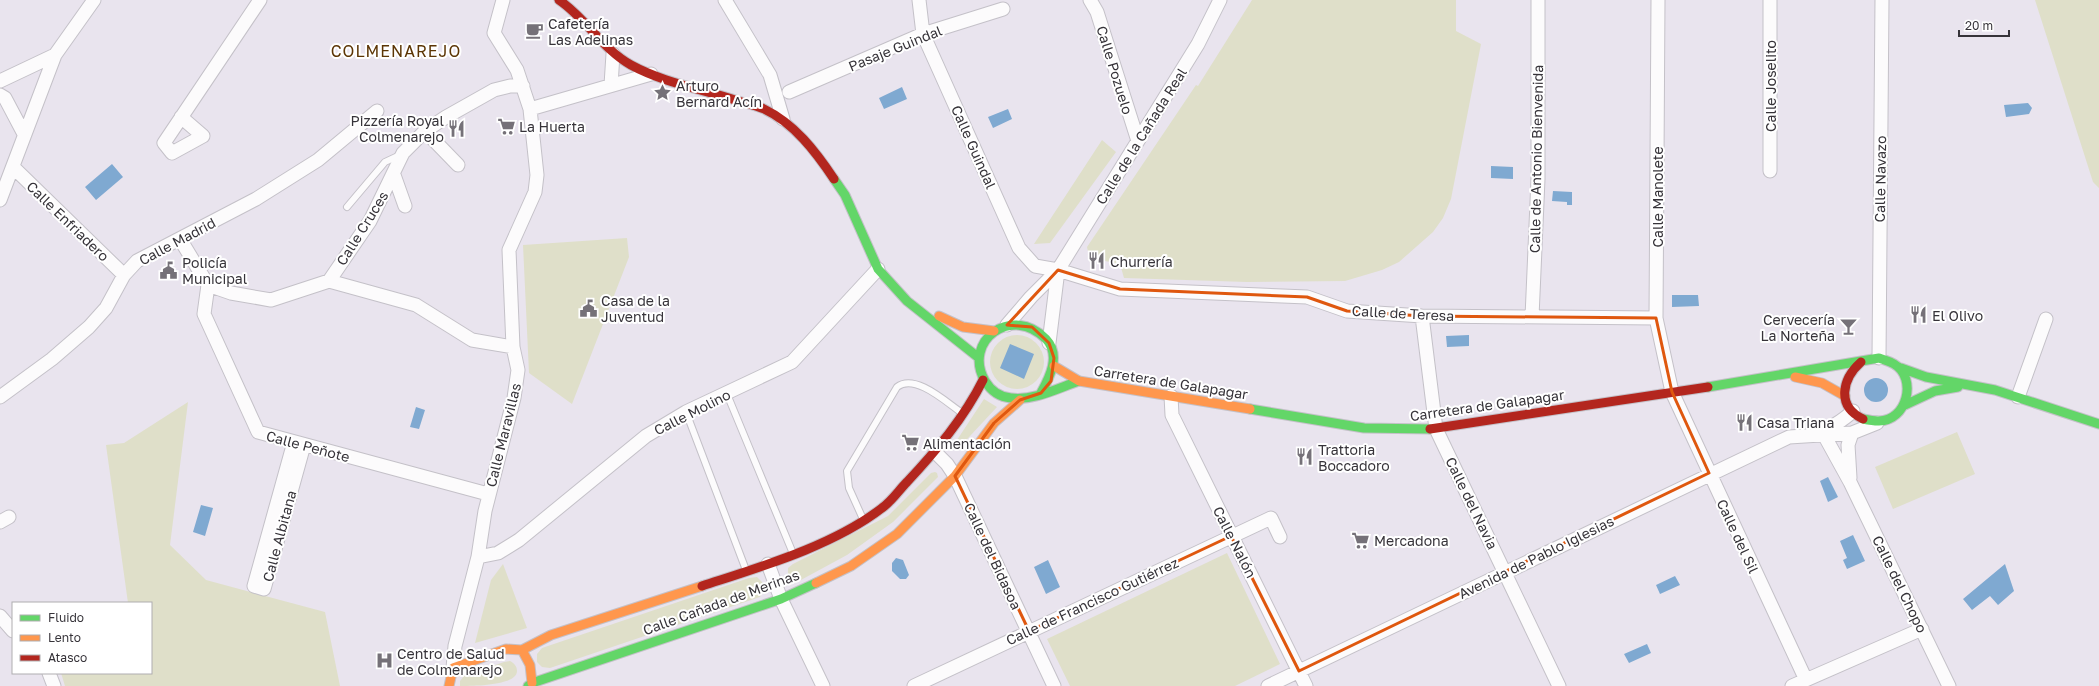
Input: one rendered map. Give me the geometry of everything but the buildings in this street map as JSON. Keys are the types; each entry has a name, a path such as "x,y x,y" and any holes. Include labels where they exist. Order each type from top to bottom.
{"main road":[{"path":"559,0 575,11 613,54 651,74 764,109 783,119 808,142 845,196 878,270 907,301 979,358"},
{"path":"907,301 963,327 994,331"},
{"path":"1042,393 1051,381 1054,358 1049,343 1042,334 1032,327 1020,324 1007,325 994,331 986,338 981,348 979,370 983,380 999,396 1020,400 1042,393 1079,381"},
{"path":"1781,376 1879,358 1887,359 1901,368 1921,375 1968,384 2018,397 2099,424"},
{"path":"1845,396 1847,377 1853,368 1861,362"},
{"path":"1054,366 1079,381"},
{"path":"1781,376 1808,378 1820,381 1845,396 1853,412 1866,420 1881,422 1890,419 1899,413 1908,398 1908,382 1901,368"},
{"name":"Carretera de Galapagar","path":"1079,381 1364,428 1400,430 1436,429 1781,376"},
{"name":"Calle Cañada de Merinas","path":"522,650 551,635 768,564 841,534 883,508 935,452 963,414 983,380"},
{"path":"1905,405 1935,391 1968,384"},
{"name":"Calle Cañada de Merinas","path":"531,685 782,599 851,566 897,534 955,476 994,423 1020,400"},
{"path":"448,686 451,672 506,649 522,650 530,664 531,685"}],"street":[{"path":"0,200 55,55 94,0"},
{"path":"181,117 260,0"},
{"name":"Calle Maravillas","path":"451,672 478,557 488,494 514,398 518,370 513,347 509,250 535,192 537,175 530,109 517,70 494,33 503,0"},
{"path":"725,0 770,75 783,119"},
{"name":"Calle Guindal","path":"919,0 923,34 1019,248 1035,266 1058,270"},
{"name":"Calle Pozuelo","path":"1090,0 1097,12 1138,140"},
{"name":"Calle de la Cañada Real","path":"1007,325 1031,296 1058,270 1198,44 1220,0"},
{"name":"Calle de Antonio Bienvenida","path":"1532,317 1538,179 1538,0"},
{"name":"Calle Manolete","path":"1658,0 1656,318 1672,392"},
{"name":"Calle Joselito","path":"1770,0 1770,171"},
{"name":"Calle Navazo","path":"1879,358 1882,0"},
{"name":"Pasaje Guindal","path":"789,92 923,34 1003,9"},
{"path":"611,84 613,54"},
{"path":"0,81 55,55"},
{"path":"530,109 611,84 651,74"},
{"name":"Calle Cruces","path":"329,281 370,221 394,175 403,154 425,131 446,117 494,90 510,86 523,86"},
{"path":"0,95 5,98 24,134"},
{"name":"Calle Madrid","path":"0,397 52,359 89,327 106,308 124,275 137,261 256,199 318,160 377,111"},
{"path":"425,131 458,165"},
{"name":"Calle Enfriadero","path":"13,167 124,275"},
{"name":"Calle Cruces","path":"394,175 405,206"},
{"path":"180,239 208,285 231,293 271,300 329,281 416,305 472,340 513,347"},
{"name":"Calle Molino","path":"478,557 498,553 518,540 646,436 686,412 727,394 792,362 878,270"},
{"name":"Calle de la Cañada Real","path":"1049,343 1058,270"},
{"name":"Calle de Teresa","path":"1058,270 1120,289 1307,298 1347,311 1422,316 1656,318"},
{"name":"Calle Peñote","path":"208,285 204,314 258,432 488,494"},
{"name":"Calle del Navia","path":"1422,316 1436,429 1559,686"},
{"path":"2018,397 2046,319"},
{"name":"Calle del Sil","path":"1672,392 1806,680"},
{"name":"Calle Nalón","path":"1171,396 1172,415 1306,686"},
{"path":"1823,433 1832,425 1843,421 1853,412"},
{"path":"1823,433 1852,433 1881,422"},
{"name":"Avenida de Pablo Iglesias","path":"1268,686 1709,473 1789,437 1823,433"},
{"name":"Calle del Chopo","path":"1823,433 1850,482 1949,686"},
{"name":"Calle del Chopo","path":"1850,482 1848,445 1852,433"},
{"name":"Calle Albitana","path":"299,443 264,589 254,586 299,443"},
{"name":"Calle del Bidasoa","path":"935,452 947,464 955,476 1054,686"},
{"name":"Calle de Francisco Gutiérrez","path":"914,686 1275,516 1280,537"},
{"path":"768,564 782,599 824,686"},
{"path":"1792,686 1922,630"},
{"path":"49,674 54,686"}],"lane":[{"path":"347,207 385,162 403,154"},
{"path":"863,520 849,488 847,471 897,387 907,382 920,385 963,414"},
{"path":"727,394 793,554"},
{"path":"686,412 746,570"}],"highlighted area":[{"path":"1058,270 1120,289 1307,297 1347,311 1422,316 1656,318 1672,392 1709,473 1299,671 1231,536 1029,631 955,476 994,423 1020,400 1041,393 1051,381 1054,358 1049,343 1032,327 1007,325"}],"green space":[{"path":"1252,0 1456,0 1456,31 1481,44 1451,199 1443,218 1433,232 1399,262 1382,270 1345,281 1247,282 1124,278 1120,264 1105,261 1095,251 1089,256 1087,247 1196,85 1198,86"},
{"path":"2035,0 2099,0 2099,188 2093,182"},
{"path":"1102,140 1116,152 1050,243 1034,244"},
{"path":"627,238 629,257 572,404 529,373 523,245"},
{"path":"1017,335 1027,337 1036,343 1042,352 1044,362 1042,372 1036,381 1027,387 1017,389 1007,387 998,381 992,372 990,362 992,352 998,343 1007,337"},
{"path":"984,399 997,407 957,450 955,443"},
{"path":"188,402 170,545 206,580 325,612 340,686 65,686 61,674 152,674 152,602 128,602 106,445 124,443"},
{"path":"1957,432 1975,474 1893,509 1875,467"},
{"path":"931,473 937,473 938,477 893,522 847,555 799,581 793,581 788,577 788,568 793,564 888,516"},
{"path":"1227,553 1280,664 1235,686 1070,686 1047,639"},
{"path":"503,564 527,628 475,643 491,580"},
{"path":"757,577 765,588 760,597 550,668 542,667 537,662 537,654 542,648 749,578"},
{"path":"510,661 515,665 517,671 515,676 510,680 493,684 460,686 460,681 464,676"}],"water":[{"path":"902,87 907,99 884,109 879,98"},
{"path":"2028,103 2032,108 2029,114 2006,117 2004,105"},
{"path":"1008,109 1012,119 993,128 988,117"},
{"path":"112,164 123,177 96,200 85,187"},
{"path":"1491,166 1513,167 1513,179 1491,178"},
{"path":"1553,191 1572,192 1572,205 1567,205 1567,202 1552,201"},
{"path":"1672,295 1698,295 1699,306 1672,307"},
{"path":"1469,335 1469,346 1447,347 1446,336"},
{"path":"1010,344 1034,354 1024,379 1000,368"},
{"path":"1876,378 1881,379 1887,385 1887,395 1881,401 1876,402 1871,401 1865,395 1864,390 1865,385 1871,379"},
{"path":"416,407 425,410 419,429 410,427"},
{"path":"1828,477 1838,497 1828,502 1820,481"},
{"path":"201,505 213,508 205,536 193,532"},
{"path":"1853,535 1865,561 1847,569 1843,560 1847,558 1840,541"},
{"path":"896,558 903,560 909,575 906,579 900,579 892,571 892,563"},
{"path":"1048,560 1060,587 1046,594 1034,567"},
{"path":"2005,564 2014,591 1998,605 1990,596 1972,610 1963,599"},
{"path":"1675,576 1680,585 1660,594 1656,585"},
{"path":"1647,644 1651,653 1629,663 1624,654"}],"traffic: fast":[{"path":"834,179 845,195 878,269 907,301 979,358"},
{"path":"1041,393 1048,380 1053,359 1053,352 1046,339 1033,329 1019,325 1006,326 994,332 985,341 980,353 980,366 987,385 999,395 1011,398 1028,398 1079,381"},
{"path":"1708,387 1879,358 1894,364 1906,379 1906,398 1902,407 1896,414 1888,419 1878,421 1863,419"},
{"path":"1901,368 1926,377 1995,390 2099,424"},
{"path":"1905,405 1935,391 1958,387"},
{"path":"1250,409 1364,428 1430,429"},
{"path":"528,686 532,683 781,599 816,583"}],"traffic: slow":[{"path":"939,316 963,327 994,331"},
{"path":"1054,366 1079,381 1250,409"},
{"path":"1795,377 1822,383 1845,396"},
{"path":"816,583 851,566 897,534 955,476 994,423 1020,400"},
{"path":"522,650 551,635 702,586"},
{"path":"449,686 453,668 506,649 522,650 530,665 532,683"}],"traffic: jam":[{"path":"559,0 578,16 611,51 631,65 669,81 757,106 775,115 804,139 834,179"},
{"path":"1861,362 1850,376 1846,384 1845,400 1854,414 1863,419"},
{"path":"702,586 772,563 819,544 841,534 882,508 892,499 949,434 967,408 983,380"},
{"path":"1430,429 1708,387"}],"place":[{"name":"Cafetería Las Adelinas","path":"535,31"},
{"name":"Arturo Bernard Acín","path":"663,93"},
{"name":"La Huerta","path":"506,126"},
{"name":"Pizzería Royal Colmenarejo","path":"457,128"},
{"name":"Churrería","path":"1097,261"},
{"name":"Policía Municipal","path":"169,270"},
{"name":"Casa de la Juventud","path":"588,308"},
{"name":"El Olivo","path":"1919,315"},
{"name":"Cervecería La Norteña","path":"1848,327"},
{"name":"Casa Triana","path":"1744,422"},
{"name":"Alimentación","path":"910,443"},
{"name":"Trattoria Boccadoro","path":"1305,457"},
{"name":"Mercadona","path":"1361,540"},
{"name":"Centro de Salud de Colmenarejo","path":"384,661"}],"district":[{"name":"COLMENAREJO","path":"396,51"}]}
